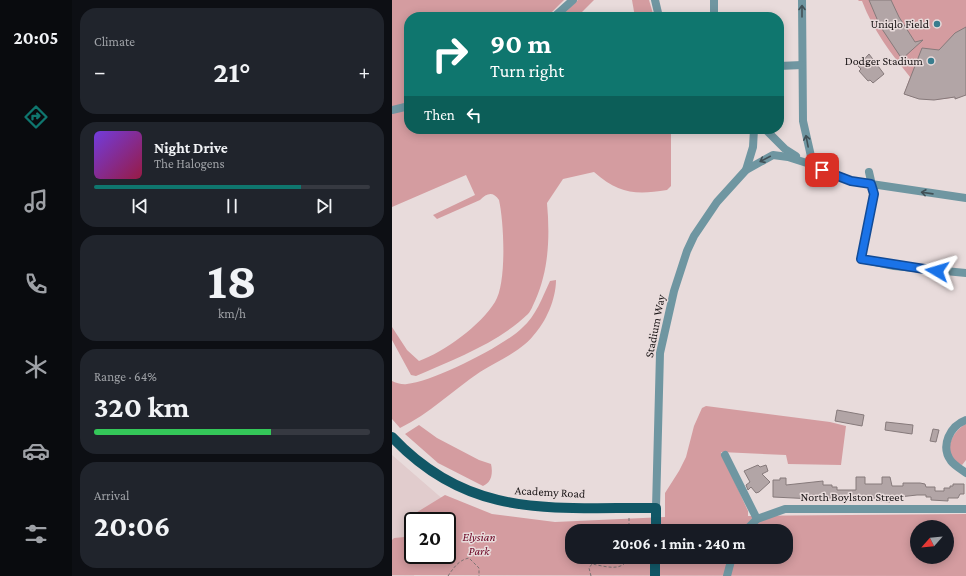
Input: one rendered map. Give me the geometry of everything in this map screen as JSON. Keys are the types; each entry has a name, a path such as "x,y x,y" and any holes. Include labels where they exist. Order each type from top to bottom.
{"main road":[{"name":"Academy Road","path":"392,437 414,459 458,487 477,495 532,506 656,508"},
{"path":"656,508 656,524"},
{"path":"655,576 656,564"}],"street":[{"path":"560,12 573,0"},
{"path":"655,0 658,12"},
{"path":"714,0 714,12"},
{"path":"802,0 803,121 813,165"},
{"path":"784,66 802,65"},
{"path":"392,110 404,107"},
{"name":"Stadium Way","path":"746,170 753,147 754,134"},
{"path":"770,134 785,149 813,165 851,181 966,198"},
{"name":"Stadium Way","path":"656,508 660,353 674,291 687,251 694,236 717,202 746,170 773,156 788,157 813,165"},
{"path":"869,172 874,194 861,259 894,266 966,273"},
{"path":"966,420 956,426 947,438 946,444 949,458 952,463 966,473"},
{"path":"725,455 757,519"},
{"name":"North Boylston Street","path":"752,524 757,519 785,508 966,509"},
{"path":"727,576 730,564"}],"path":[{"path":"629,524 630,508"},
{"path":"448,576 454,567 463,560 469,558 479,568 479,576"},
{"path":"591,576 589,568 592,564 620,566 625,564"}],"shaded area":[{"path":"392,455 445,501 435,512 404,512 404,564 414,564 414,576 392,576"}],"green space":[{"path":"392,0 564,0 552,12 404,12 404,134 671,134 671,186 667,190 656,192 628,191 612,185 594,172 563,179 547,203 548,240 546,265 540,289 529,313 503,334 475,350 416,376 411,375 392,340 392,327 407,350 419,361 429,357 461,337 481,320 495,302 499,293 503,267 501,210 497,197 490,194 437,219 433,215 475,195 466,175 392,207"},
{"path":"578,0 594,0 582,12 565,12"},
{"path":"632,0 649,0 653,12 634,12"},
{"name":"Dodger Stadium","path":"966,0 966,95 955,99 955,97 929,100 904,94 910,77 883,41 862,1 858,1"},
{"path":"556,280 554,295 546,317 528,342 515,352 480,372 421,416 400,428 392,419 392,381 405,384 418,382 433,377 467,362 500,344 527,323 538,306 550,281"},
{"name":"Elysian Park","path":"706,406 830,422 846,426 841,465 788,464 786,455 721,452 748,511 748,516 966,514 966,576 392,575 392,540 394,538 404,537 404,564 456,564 456,512 417,512 445,495 492,514 555,522 665,517 665,493 686,457 694,426 702,408"},
{"path":"966,424 966,460 962,465 953,460 950,455 950,444 958,430"},
{"path":"419,425 437,438 479,460 491,464 492,474 490,480 483,486 438,463 405,434"}],"building":[{"path":"869,0 891,0 899,17 915,42 923,40 902,59 880,26"},
{"path":"966,27 966,95 955,99 955,97 934,100 919,99 904,94 922,48 939,50 955,33"},
{"path":"869,54 884,74 873,83 870,80 868,81 859,71 861,69 858,66"},
{"path":"837,410 864,415 862,426 835,421"},
{"path":"886,422 913,425 912,434 885,430"},
{"path":"933,429 939,430 936,442 930,441"},
{"path":"758,465 760,467 766,465 768,471 762,474 770,482 756,493 751,487 748,490 746,485 750,482 744,471"},
{"path":"856,477 865,477 865,484 882,484 882,477 890,477 892,486 903,486 903,483 920,483 925,484 926,487 935,487 935,491 944,491 944,488 950,488 953,484 964,484 964,494 960,494 958,498 948,498 948,501 931,500 931,497 926,497 926,495 917,495 890,498 890,502 877,501 877,498 860,499 860,496 814,499 773,497 773,480 780,480 780,478 786,478 786,485 823,481 823,485 832,485 832,487 837,487 837,490 856,490"}],"place":[{"name":"Uniqlo Field","path":"937,24"},
{"name":"Dodger Stadium","path":"931,61"}],"route":[{"path":"822,170 851,181 871,184 874,194 861,259 894,266 937,271"}]}
